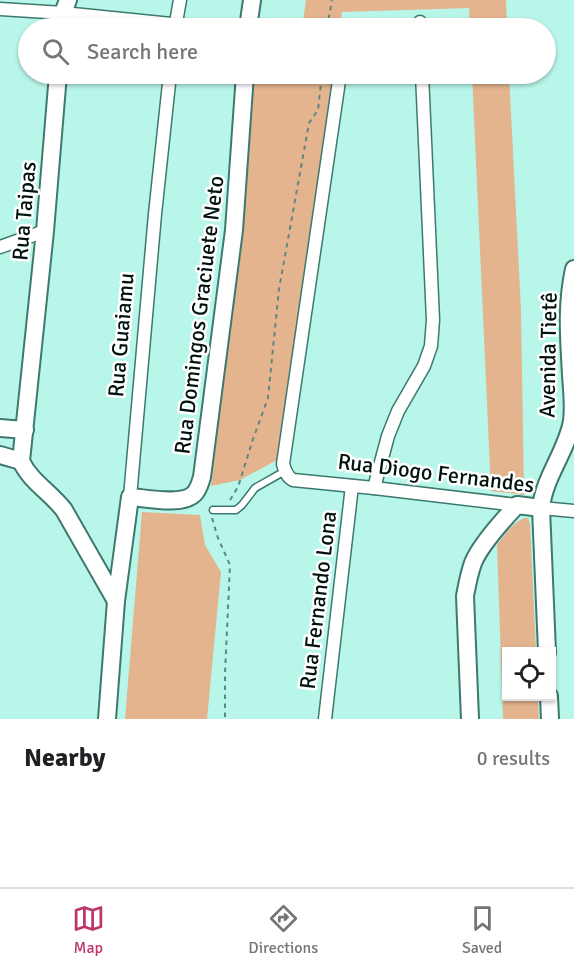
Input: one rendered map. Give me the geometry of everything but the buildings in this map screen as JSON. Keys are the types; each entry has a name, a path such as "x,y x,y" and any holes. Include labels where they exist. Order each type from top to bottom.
{"street":[{"path":"177,18 180,0"},
{"path":"249,18 252,0"},
{"path":"0,9 98,18"},
{"name":"Rua Taipas","path":"21,461 45,231 57,84"},
{"name":"Rua Guaiamu","path":"107,719 169,84"},
{"name":"Rua Domingos Graciuete Neto","path":"130,497 186,499 194,495 200,487 234,230 244,84"},
{"path":"289,476 283,464 339,84"},
{"path":"374,488 388,436 398,411 424,366 431,345 433,320 422,84"},
{"path":"0,247 45,231"},
{"name":"Avenida Tietê","path":"547,647 541,508 543,495 572,423 568,317 574,269"},
{"path":"0,428 25,430"},
{"path":"0,455 21,461 31,477 58,502 117,601"},
{"name":"Rua Diogo Fernandes","path":"289,476 352,486 574,512"},
{"name":"Rua Fernando Lona","path":"325,719 352,486"},
{"path":"470,719 465,618 468,579 479,551 517,505"},
{"path":"549,701 550,719"}],"lane":[{"path":"213,510 236,510 255,488 289,476"}],"path":[{"path":"329,18 332,0"},
{"path":"224,510 238,487 252,439 268,398 279,289 309,123 318,110 321,84"},
{"path":"213,510 213,524 230,565 225,662 225,719"}],"shaded area":[{"path":"306,0 506,0 507,18 470,18 469,8 342,12 341,18 303,18"},
{"path":"252,84 332,84 277,460 240,480 211,486 239,238"},
{"path":"472,84 510,84 521,310 524,495 491,491"},
{"path":"142,512 200,515 205,545 221,572 207,719 125,719"},
{"path":"528,518 530,524 536,647 502,647 502,690 497,545 512,526"},
{"path":"502,701 538,701 539,719 503,719"}]}
